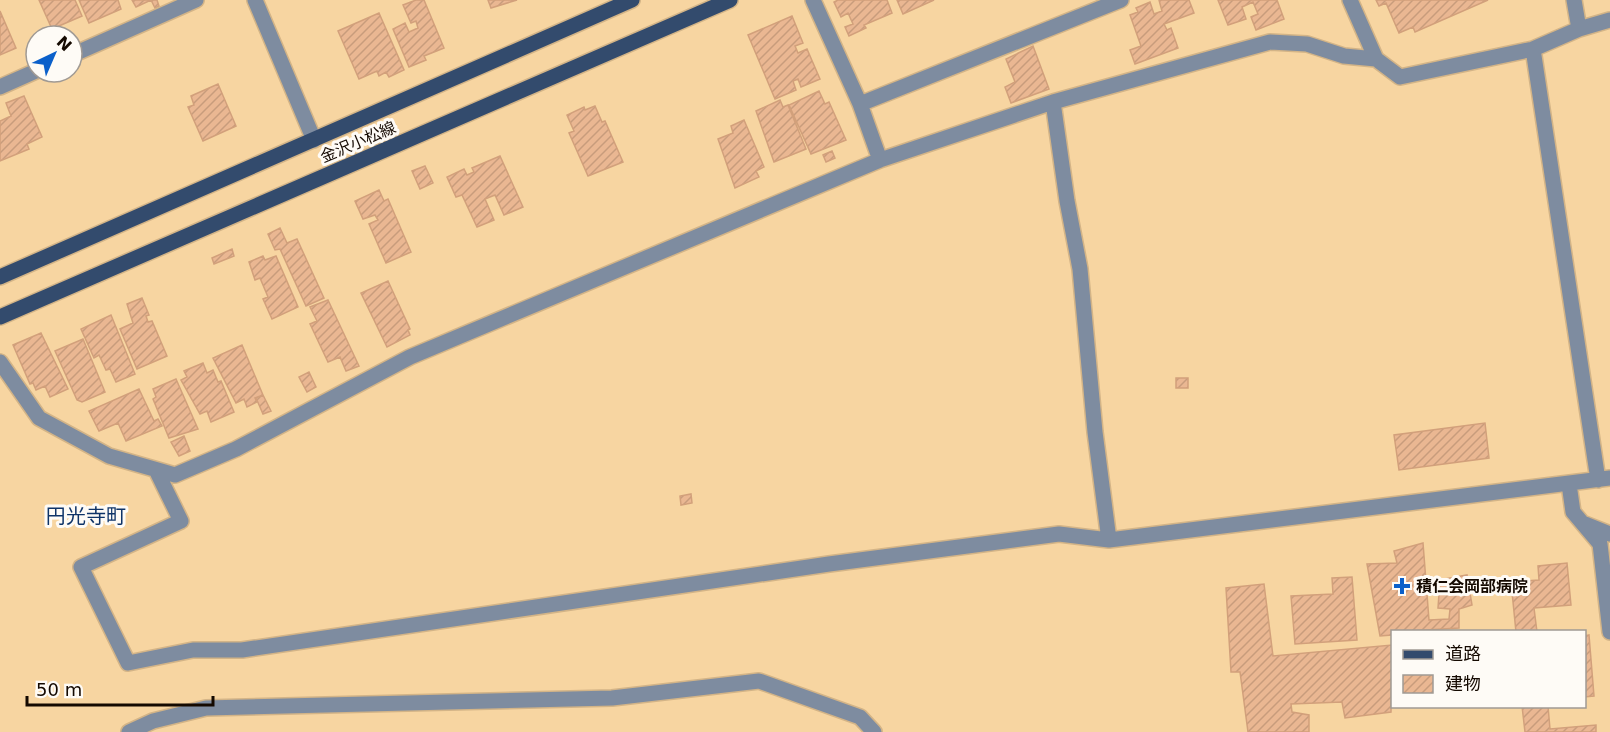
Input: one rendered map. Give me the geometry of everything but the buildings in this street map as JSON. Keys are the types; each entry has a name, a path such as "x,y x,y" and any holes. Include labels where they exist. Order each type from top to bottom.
{"main road":[{"name":"金沢小松線","path":"0,277 632,0"},
{"name":"金沢小松線","path":"0,317 730,0"}],"street":[{"path":"84,50 196,0"},
{"path":"255,0 314,140"},
{"path":"813,0 860,104 880,160"},
{"path":"860,104 1121,0"},
{"path":"1350,0 1376,59"},
{"path":"1574,0 1579,29"},
{"path":"0,362 39,418 109,456 174,475 236,449 410,357 880,160 1053,102 1270,42 1307,44 1344,56 1376,59 1400,76 1533,49 1579,29 1610,20"},
{"path":"156,470 181,521 81,567 128,663 194,650 242,650 829,564 1059,534 1108,540 1604,479 1533,49"},
{"path":"0,87 24,76"},
{"path":"1053,102 1067,201 1080,269 1095,432 1108,540"},
{"path":"1569,484 1573,512 1600,544 1610,632"},
{"path":"1583,523 1610,534"},
{"path":"129,732 153,721 206,708 612,698 759,681 860,717 874,732"}],"place":[{"name":"積仁会岡部病院","path":"1402,586"}],"district":[{"name":"円光寺町","path":"86,516"}]}
